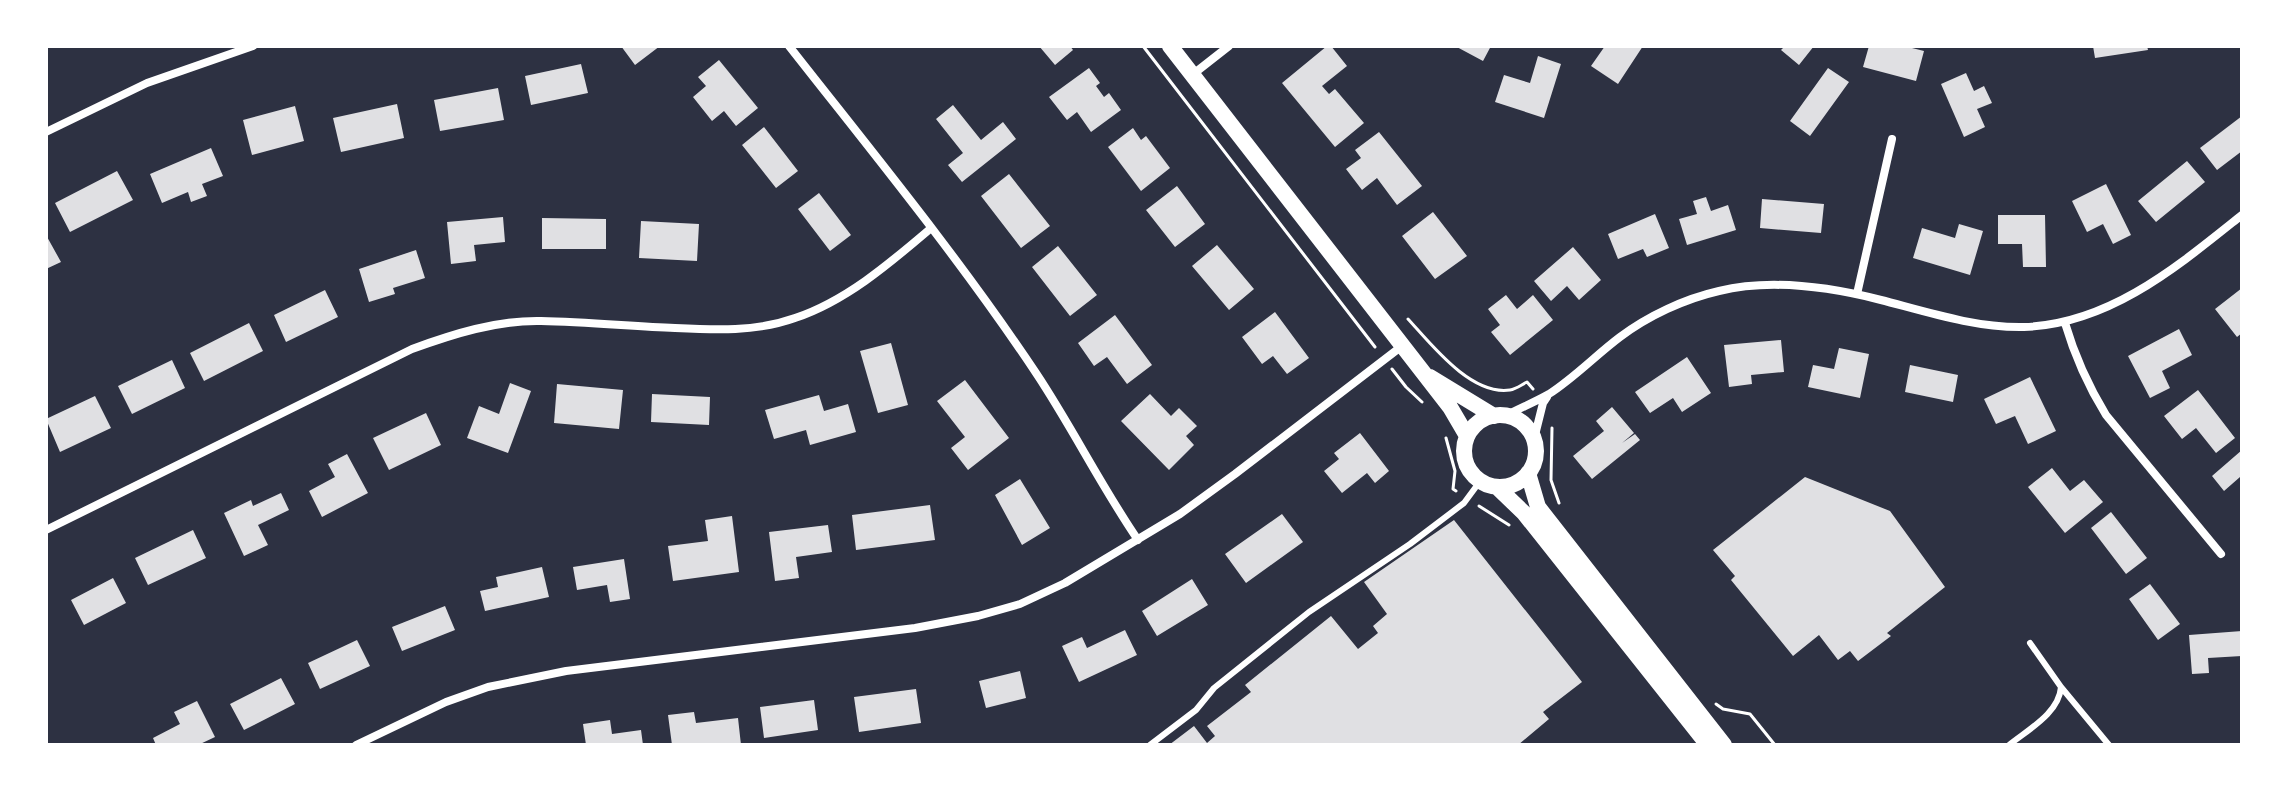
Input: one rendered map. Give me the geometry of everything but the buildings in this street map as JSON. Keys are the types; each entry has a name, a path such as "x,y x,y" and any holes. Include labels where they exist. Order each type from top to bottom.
{"main road":[{"path":"1170,46 1450,407 1467,436"},
{"path":"1421,372 1500,416 1519,420 1528,428 1536,450 1534,462 1520,481 1497,487"},
{"path":"1500,416 1485,418 1467,436 1464,445 1469,468 1481,480 1497,487 1524,513 1708,745"},
{"path":"1528,473 1538,507 1724,745"}],"street":[{"path":"46,132 147,83 253,46"},
{"path":"789,46 1000,321 1038,376 1138,540"},
{"path":"1192,75 1229,46"},
{"path":"1857,294 1892,139"},
{"path":"1500,416 1550,393 1621,336 1651,317 1719,291 1769,285 1818,287 1978,323 2023,327 2065,323 2136,293 2195,253 2242,215"},
{"path":"46,530 412,349 451,334 493,325 539,321 716,330 754,328 793,319 825,307 930,229"},
{"path":"2065,323 2074,355 2106,415 2221,554"},
{"path":"356,745 446,702 488,687 550,674 915,628 1020,604 1065,583 1180,514 1402,346"},
{"path":"1534,439 1543,403 1550,393"}],"lane":[{"path":"1150,745 1196,710 1214,688 1309,612 1464,503 1481,480"},
{"path":"2030,643 2061,687 2109,745"},
{"path":"2009,745 2055,707 2061,687"}],"path":[{"path":"1143,46 1371,341"},
{"path":"1408,319 1439,354 1464,376 1489,389 1507,391 1527,382 1530,387"},
{"path":"1399,378 1424,404"},
{"path":"1555,417 1551,430 1551,480 1557,500"},
{"path":"1446,437 1455,471 1454,490"},
{"path":"1481,507 1509,525"},
{"path":"1750,714 1775,745"}]}
